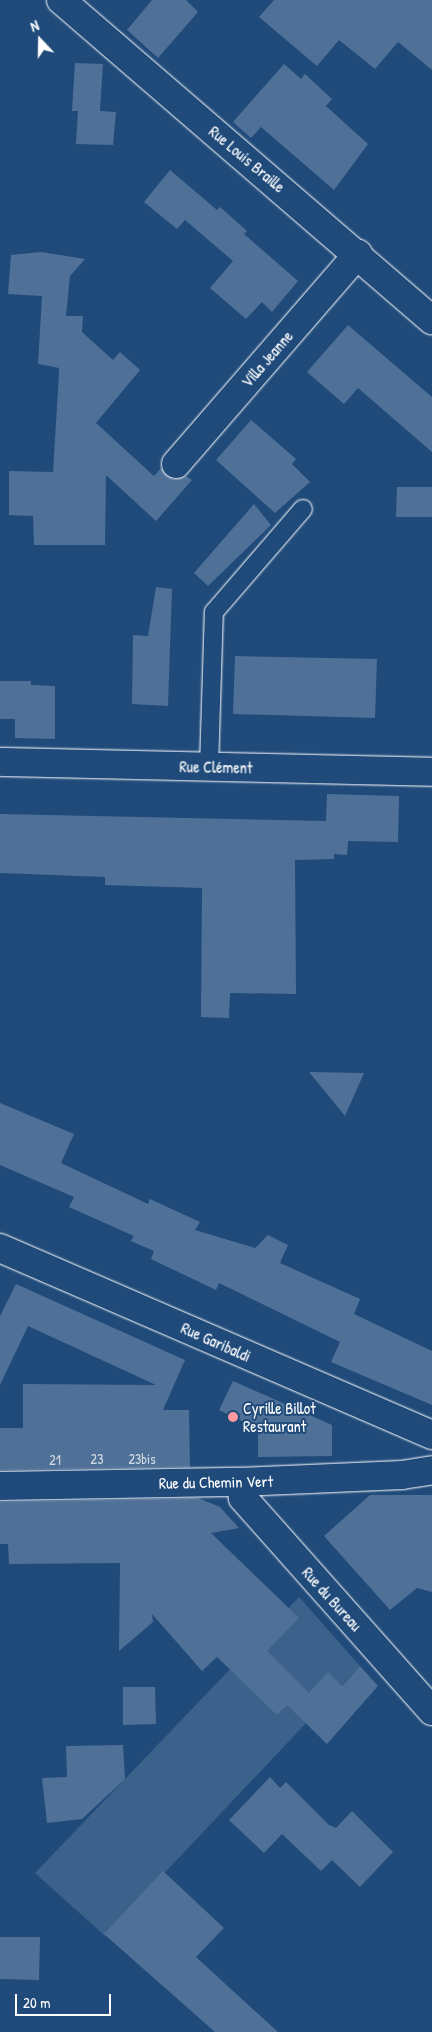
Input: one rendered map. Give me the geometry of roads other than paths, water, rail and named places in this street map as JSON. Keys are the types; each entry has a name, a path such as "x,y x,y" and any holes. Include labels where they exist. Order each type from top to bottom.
{"street":[{"name":"Rue Louis Braille","path":"61,0 358,254 432,320"},
{"name":"Villa Jeanne","path":"176,464 358,254"},
{"name":"Rue Clément","path":"0,762 432,772"},
{"name":"Rue Garibaldi","path":"0,1248 432,1435"},
{"name":"Rue du Chemin Vert","path":"0,1486 240,1482 402,1475 432,1470"},
{"name":"Rue du Bureau","path":"240,1482 243,1498 432,1711"}],"lane":[{"path":"209,767 214,612 303,509"}],"place":[{"name":"Cyrille Billot Restaurant","path":"233,1417"}]}
